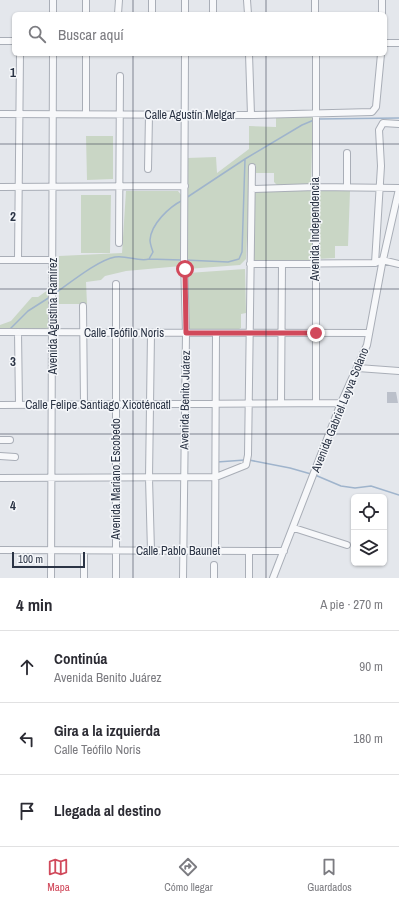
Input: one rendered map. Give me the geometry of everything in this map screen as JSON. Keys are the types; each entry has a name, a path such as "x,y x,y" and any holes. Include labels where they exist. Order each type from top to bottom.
{"street":[{"path":"53,0 53,12"},
{"path":"86,0 86,12"},
{"path":"118,12 119,0"},
{"path":"152,0 152,12"},
{"path":"185,0 185,12"},
{"path":"213,0 213,12"},
{"path":"247,0 248,12"},
{"path":"315,0 315,12"},
{"path":"382,0 382,12"},
{"path":"0,41 12,41"},
{"path":"387,43 399,42"},
{"path":"18,259 20,56"},
{"name":"Avenida Agustina Ramírez","path":"51,578 53,56"},
{"path":"86,56 86,114"},
{"name":"Avenida Benito Juárez","path":"183,578 186,333 185,56"},
{"path":"249,56 251,115"},
{"name":"Avenida Independencia","path":"316,56 316,403"},
{"name":"Calle Agustín Melgar","path":"0,114 251,115 372,112 376,107 380,56"},
{"path":"119,243 120,76"},
{"path":"148,169 149,115"},
{"path":"375,263 380,188 379,130 382,124 399,124"},
{"path":"347,153 347,187"},
{"path":"0,478 216,477 241,468 247,463 252,167"},
{"path":"0,187 53,188 185,186"},
{"path":"252,189 315,187 399,188"},
{"name":"Avenida Gabriel Leyva Solano","path":"273,578 317,470 341,403 367,345 382,260 399,188"},
{"path":"0,260 53,260"},
{"path":"250,264 375,263 382,260 399,264"},
{"path":"281,403 282,264"},
{"name":"Avenida Mariano Escobedo","path":"116,284 116,578"},
{"path":"83,306 84,405"},
{"name":"Calle Teófilo Noris","path":"0,332 368,333"},
{"path":"18,332 19,405"},
{"path":"151,333 149,478 151,551"},
{"path":"215,551 216,333"},
{"path":"358,368 399,371"},
{"name":"Calle Felipe Santiago Xicoténcatl","path":"0,405 341,403"},
{"path":"0,440 10,440"},
{"path":"0,456 15,457"},
{"path":"294,528 347,545"},
{"name":"Calle Pablo Baunet","path":"0,550 284,551"},
{"path":"84,551 84,578"},
{"path":"249,551 249,578"},
{"path":"214,565 214,578"}],"green space":[{"path":"313,115 311,185 279,187 274,182 274,173 256,173 256,165 250,165 246,259 240,265 187,269 187,158 216,157 217,173 249,149 249,126 276,127 276,116"},
{"path":"86,136 113,136 113,179 87,180"},
{"path":"312,189 313,262 254,262 254,194 257,190"},
{"path":"321,190 350,191 348,246 335,246 335,258 317,259 318,192"},
{"path":"126,191 178,191 182,196 181,266 126,271 105,276 101,280 86,282 87,304 59,304 59,256 122,253"},
{"path":"81,195 111,195 110,253 81,253"},
{"path":"245,269 246,313 241,314 241,328 237,330 189,329 188,273"},
{"path":"48,290 49,327 43,330 0,331 0,325 11,321 32,297 38,297"}],"building":[{"path":"387,392 396,392 398,403 387,403"}],"waterway":[{"path":"318,119 399,118"},
{"path":"186,198 245,159 302,125 314,120"},
{"path":"185,260 228,262 239,259 242,252 245,159"},
{"path":"54,294 84,272 108,259 115,257 141,260 149,259 153,252 150,240 151,234 157,222 172,207 183,200"},
{"path":"149,259 181,260"},
{"path":"8,331 28,311 50,297"},
{"path":"217,462 245,460"},
{"path":"249,460 290,468 311,474"},
{"path":"315,475 341,486 355,488 371,486 399,495"}],"route":[{"path":"185,269 186,333 316,333"}]}
